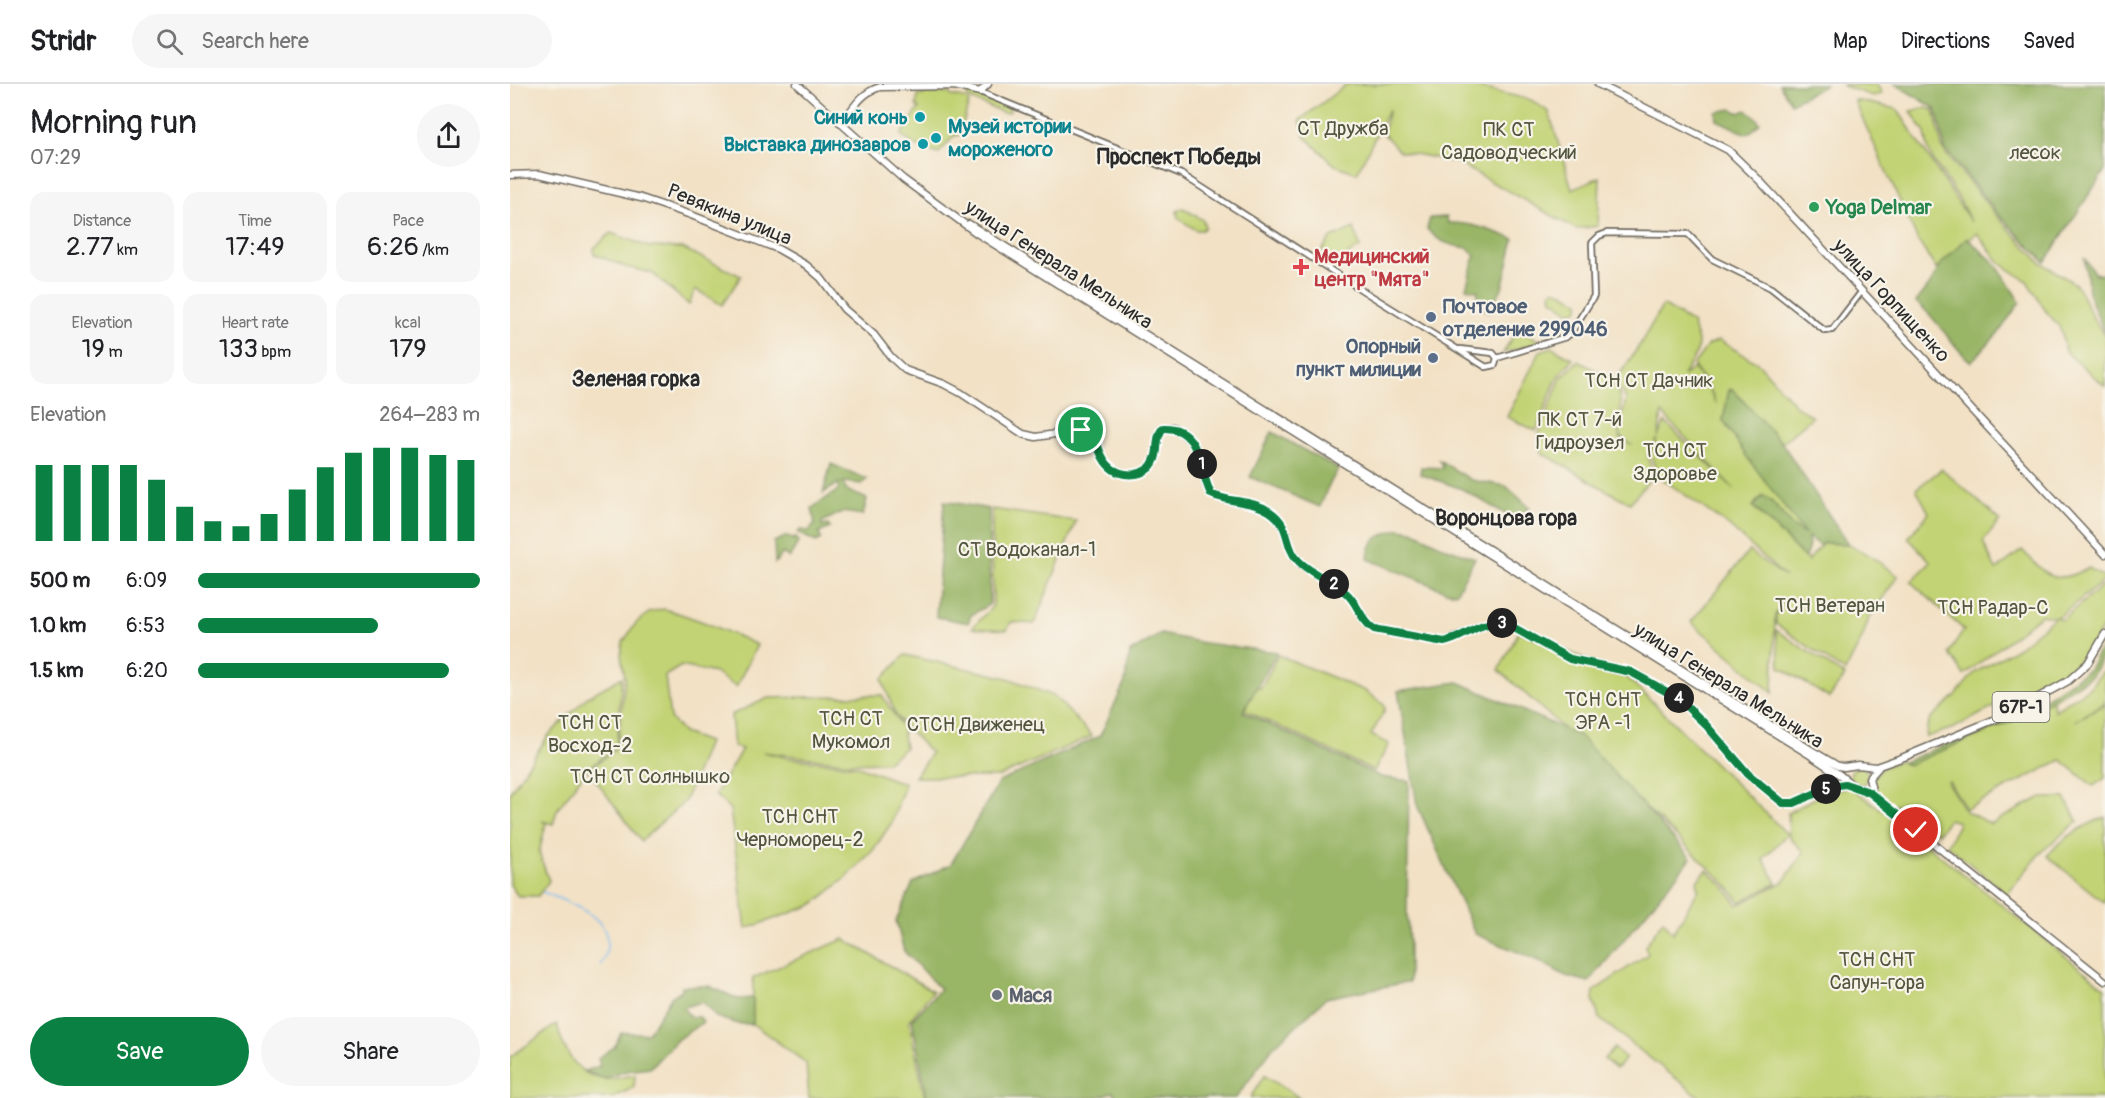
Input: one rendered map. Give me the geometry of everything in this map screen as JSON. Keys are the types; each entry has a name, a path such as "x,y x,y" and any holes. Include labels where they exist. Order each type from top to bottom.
{"main road":[{"name":"улица Генерала Мельника","path":"797,84 903,179 978,234 1086,299 1586,613 1850,783 1873,795 2105,981"},
{"path":"842,124 858,100 867,92 880,87 954,86 980,92 988,84"},
{"name":"улица Горпищенко","path":"1598,84 1728,150 1759,180 2105,554"},
{"name":"Ревякина улица","path":"510,175 539,174 641,198 691,214 778,249 806,265 821,278 844,309 874,335 891,357 905,370 944,384 1023,434 1036,437 1076,430 1087,431 1094,435 1101,455 1115,472 1125,475 1139,474 1150,469 1156,458 1158,434 1163,428 1173,427 1192,443 1200,454 1211,494 1229,502 1257,505 1277,518 1287,534 1294,557 1347,594 1354,601 1367,625 1374,629 1444,642 1451,641 1465,632 1484,625 1501,622 1511,625 1570,659 1631,672 1678,698 1706,725 1748,774 1786,804 1801,800 1833,785"},
{"name":"улица Генерала Мельника","path":"1586,613 1834,764 1851,769"},
{"name":"67Р-1","path":"1869,778 1881,766 1984,725 2068,681 2088,663 2105,634"},
{"path":"1850,783 1851,769 1863,766 1868,771 1873,795"},
{"name":"67Р-1","path":"1863,766 1881,766"},
{"path":"1833,785 1838,777 1836,772"},
{"path":"1833,785 1850,783 1865,785 1869,778"},
{"path":"1833,785 1850,783"}],"street":[{"path":"980,92 1181,174 1486,367 1495,365 1497,358"},
{"path":"1497,358 1570,334 1594,296 1591,252 1593,241 1607,233 1686,233 1712,259 1771,288 1825,331 1832,330 1862,291"},
{"path":"1459,349 1493,353 1497,358"}],"green space":[{"name":"ПК СТ Садоводческий","path":"1347,84 1474,84 1481,88 1531,100 1549,112 1572,189 1600,177 1598,226 1576,229 1456,162 1399,151 1383,133 1389,109 1357,173 1335,165 1305,137 1300,120"},
{"path":"1779,84 1826,84 1826,85 1791,103"},
{"path":"1877,84 1882,94 1872,96 1841,85"},
{"name":"лесок","path":"1895,84 2105,84 2105,170 2045,262 1997,213 1945,149 1936,109"},
{"path":"923,93 949,93 969,102 960,135 954,136 938,154 914,145 901,135 919,108 916,106 918,95 923,95"},
{"path":"967,93 1009,107 1010,112 1004,113 968,98"},
{"path":"1854,100 1897,109 1971,222 1958,197 1933,160 1925,133 1911,111 1926,108 1934,110 1942,147 1947,155 1997,216 2040,262 2077,285 2093,318 2105,336 2105,386 2065,351 2058,325 2045,310 2027,281 2000,263 1977,233 1936,269 1918,241"},
{"path":"1732,109 1739,113 1746,110 1760,123 1746,134 1717,120 1716,112"},
{"path":"1183,208 1203,220 1205,227 1202,230 1196,230 1178,218 1177,211"},
{"path":"1447,217 1448,223 1474,226 1514,239 1502,288 1489,312 1477,306 1478,291 1466,288 1475,256 1468,248 1445,243 1427,229 1430,218"},
{"path":"1354,228 1360,247 1348,255 1341,265 1332,262 1322,250 1331,238"},
{"path":"611,233 649,247 682,248 741,276 722,305 695,289 689,305 652,273 626,267 594,254 594,248"},
{"path":"1967,238 1995,263 2020,302 2000,331 1971,362 1916,302 1930,284 1941,264"},
{"path":"2084,257 2094,273 2105,275 2105,334 2090,298"},
{"path":"1554,290 1579,302 1579,309 1571,312 1552,299 1551,292"},
{"path":"1663,305 1692,323 1698,341 1697,352 1683,376 1694,368 1716,404 1711,391 1693,365 1708,345 1719,340 1759,364 1794,404 1812,417 1782,443 1732,389 1729,390 1723,420 1807,536 1793,527 1764,496 1753,507 1808,561 1823,543 1848,544 1872,557 1898,576 1869,618 1863,636 1845,672 1776,624 1776,615 1786,600 1775,615 1773,693 1691,622 1749,551 1785,577 1729,526 1657,475 1651,455 1657,439 1648,456 1653,476 1630,503 1542,453 1539,434 1560,379 1578,361 1610,380 1615,386 1620,399 1619,429 1626,400 1624,394 1614,383","holes":["1662,413 1734,489 1665,422 1658,437"]},
{"path":"1518,328 1541,342 1503,353"},
{"path":"1552,347 1573,359 1557,378 1536,431 1507,417 1540,351"},
{"path":"1732,389 1782,443 1848,544 1823,543 1820,546 1808,537 1809,546 1805,558 1753,506 1763,496 1771,501 1793,527 1805,534 1744,453 1723,420 1729,390"},
{"path":"1272,432 1338,469 1320,507 1250,477"},
{"path":"1439,460 1471,480 1506,486 1530,508 1514,519 1462,489 1420,474 1421,467 1443,468"},
{"path":"831,464 867,479 862,484 843,482 846,490 867,499 863,515 842,512 822,522 822,526 828,525 830,528 819,533 821,539 816,542 798,533 800,530 809,531 815,524 812,508 838,490 839,483 823,493"},
{"name":"ТСН Радар-С","path":"1942,469 2000,520 1983,542 1996,570 2022,550 2052,576 2067,577 2089,568 2105,580 2056,617 2061,620 2105,584 2105,625 2086,653 2057,677 2055,675 1954,728 1926,737 1931,718 1955,696 1974,673 2019,647 2055,617 2041,615 1964,675 1949,653 1964,630 1911,582 1931,562 1908,538 1929,513 1916,489"},
{"path":"944,501 989,509 990,604 971,615 968,623 936,617"},
{"name":"СТ Водоканал-1","path":"992,509 1076,521 1034,624 1011,622 1007,630 972,628 993,606"},
{"path":"1399,529 1413,531 1444,547 1475,558 1456,593 1368,559 1371,546 1377,538"},
{"path":"787,536 794,540 795,537 799,541 789,558 783,553 775,563 774,542"},
{"name":"ТСН СТ Солнышко","path":"664,609 712,625 757,645 736,687 715,673 681,666 665,676 670,718 683,733 708,742 685,801 641,841 588,770 617,748 625,678 621,655 623,642 636,623 650,612"},
{"path":"1776,630 1845,676 1829,698 1780,667"},
{"name":"ТСН СНТ ЭРА -1","path":"1519,631 1626,676 1787,834 1763,859 1777,883 1740,902 1726,884 1499,670"},
{"path":"1161,634 1204,643 1277,652 1243,712 1381,777 1409,781 1407,914 1409,982 1326,998 1273,1047 1236,1098 1117,1098 1113,1092 1096,1098 927,1098 912,1020 940,989 904,951 896,921 913,883 951,864 999,782 1100,736 1125,682 1130,652"},
{"path":"2103,644 2105,651 2092,676 2024,716 1908,765 1903,762 1999,722 2054,693 2089,669"},
{"name":"СТСН Движенец","path":"905,655 1008,678 1055,697 1092,736 998,777 915,777 931,753 896,716 882,679"},
{"path":"1278,655 1365,691 1384,705 1385,710 1371,735 1389,744 1374,771 1242,709 1255,685 1261,688"},
{"path":"2105,669 2105,703 2075,721 2105,704 2105,778 2093,786 2061,760 1966,809 1949,781 1947,782 1965,811 1991,824 2039,798 2065,798 2078,821 2040,853 2007,894 1947,845 1958,822 1949,819 1938,833 1874,791 1871,781 1881,768 1899,761 1908,765 2024,716 2053,699 2054,711 2088,689"},
{"name":"ТСН СТ Восход-2","path":"622,677 616,747 586,770 557,810 553,824 542,821 546,823 539,853 549,881 538,896 518,896 510,885 510,792 548,736 587,697"},
{"path":"1458,682 1580,736 1691,858 1589,982 1566,976 1539,961 1475,934 1417,805 1398,691"},
{"name":"ТСН СНТ Черноморец-2","path":"882,695 902,727 905,748 887,762 850,763 763,752 789,758 858,766 905,784 892,822 874,849 846,878 812,905 746,929 730,809 715,795 742,749 734,747 731,715 768,698"},
{"path":"1859,767 1867,772 1868,776 1863,784 1859,785 1851,780 1850,776 1855,768"},
{"name":"ТСН СНТ Сапун-гора","path":"1849,786 1901,824 2105,988 2105,1098 1701,1098 1599,1018 1593,999 1594,991 1648,954 1645,946 1663,920 1673,933 1699,889 1697,881 1707,870 1724,886 1738,905 1783,882 1804,852 1789,837 1788,813 1811,800"},
{"path":"2105,817 2105,903 2047,856 2073,833"},
{"path":"844,939 933,991 909,1021 925,1098 809,1098 806,1063 753,1024 753,978"},
{"path":"682,986 709,986 738,999 753,998 753,1024 738,1024 716,1017 702,1002 684,1007 691,1017 700,1017 703,1022 678,1039 650,1068 626,1071 605,1079 584,1071 600,1066 598,1058 614,1047 621,1033 648,1033 671,997 682,990"},
{"path":"557,1024 566,1051 584,1072 606,1079 635,1075 634,1087 613,1098 510,1098 510,1057"},
{"path":"1614,1048 1626,1058 1616,1069 1604,1059"},
{"path":"1265,1076 1300,1098 1250,1098"}],"waterway":[{"path":"543,892 586,911 602,927 607,937 607,948 600,966"}],"place":[{"name":"Синий конь","path":"920,117"},
{"name":"Музей истории мороженого","path":"936,138"},
{"name":"Выставка динозавров","path":"923,144"},
{"name":"Yoga Delmar","path":"1814,207"},
{"name":"Медицинский центр \"Мята\"","path":"1301,267"},
{"name":"Почтовое отделение 299046","path":"1431,317"},
{"name":"Опорный пункт милиции","path":"1433,358"},
{"name":"Мася","path":"997,995"}],"district":[{"name":"Проспект Победы","path":"1179,157"},
{"name":"Зеленая горка","path":"636,379"},
{"name":"Воронцова гора","path":"1506,518"}],"route":[{"path":"1081,430 1094,435 1101,455 1108,466 1115,472 1125,475 1139,474 1150,469 1156,458 1158,434 1163,428 1173,427 1192,443 1200,454 1211,494 1229,502 1257,505 1269,511 1277,518 1287,534 1294,557 1347,594 1354,601 1367,625 1374,629 1444,642 1451,641 1465,632 1484,625 1501,622 1511,625 1570,659 1631,672 1678,698 1706,725 1736,762 1783,803 1789,805 1832,786 1852,785 1869,792 1916,830"}],"park label":[{"name":"СТ Дружба","path":"1343,128"},
{"name":"ТСН СТ Дачник","path":"1649,380"},
{"name":"ПК СТ 7-й Гидроузел","path":"1580,430"},
{"name":"ТСН СТ Здоровье","path":"1675,462"},
{"name":"ТСН Ветеран","path":"1830,605"},
{"name":"ТСН СТ Мукомол","path":"851,730"}]}
